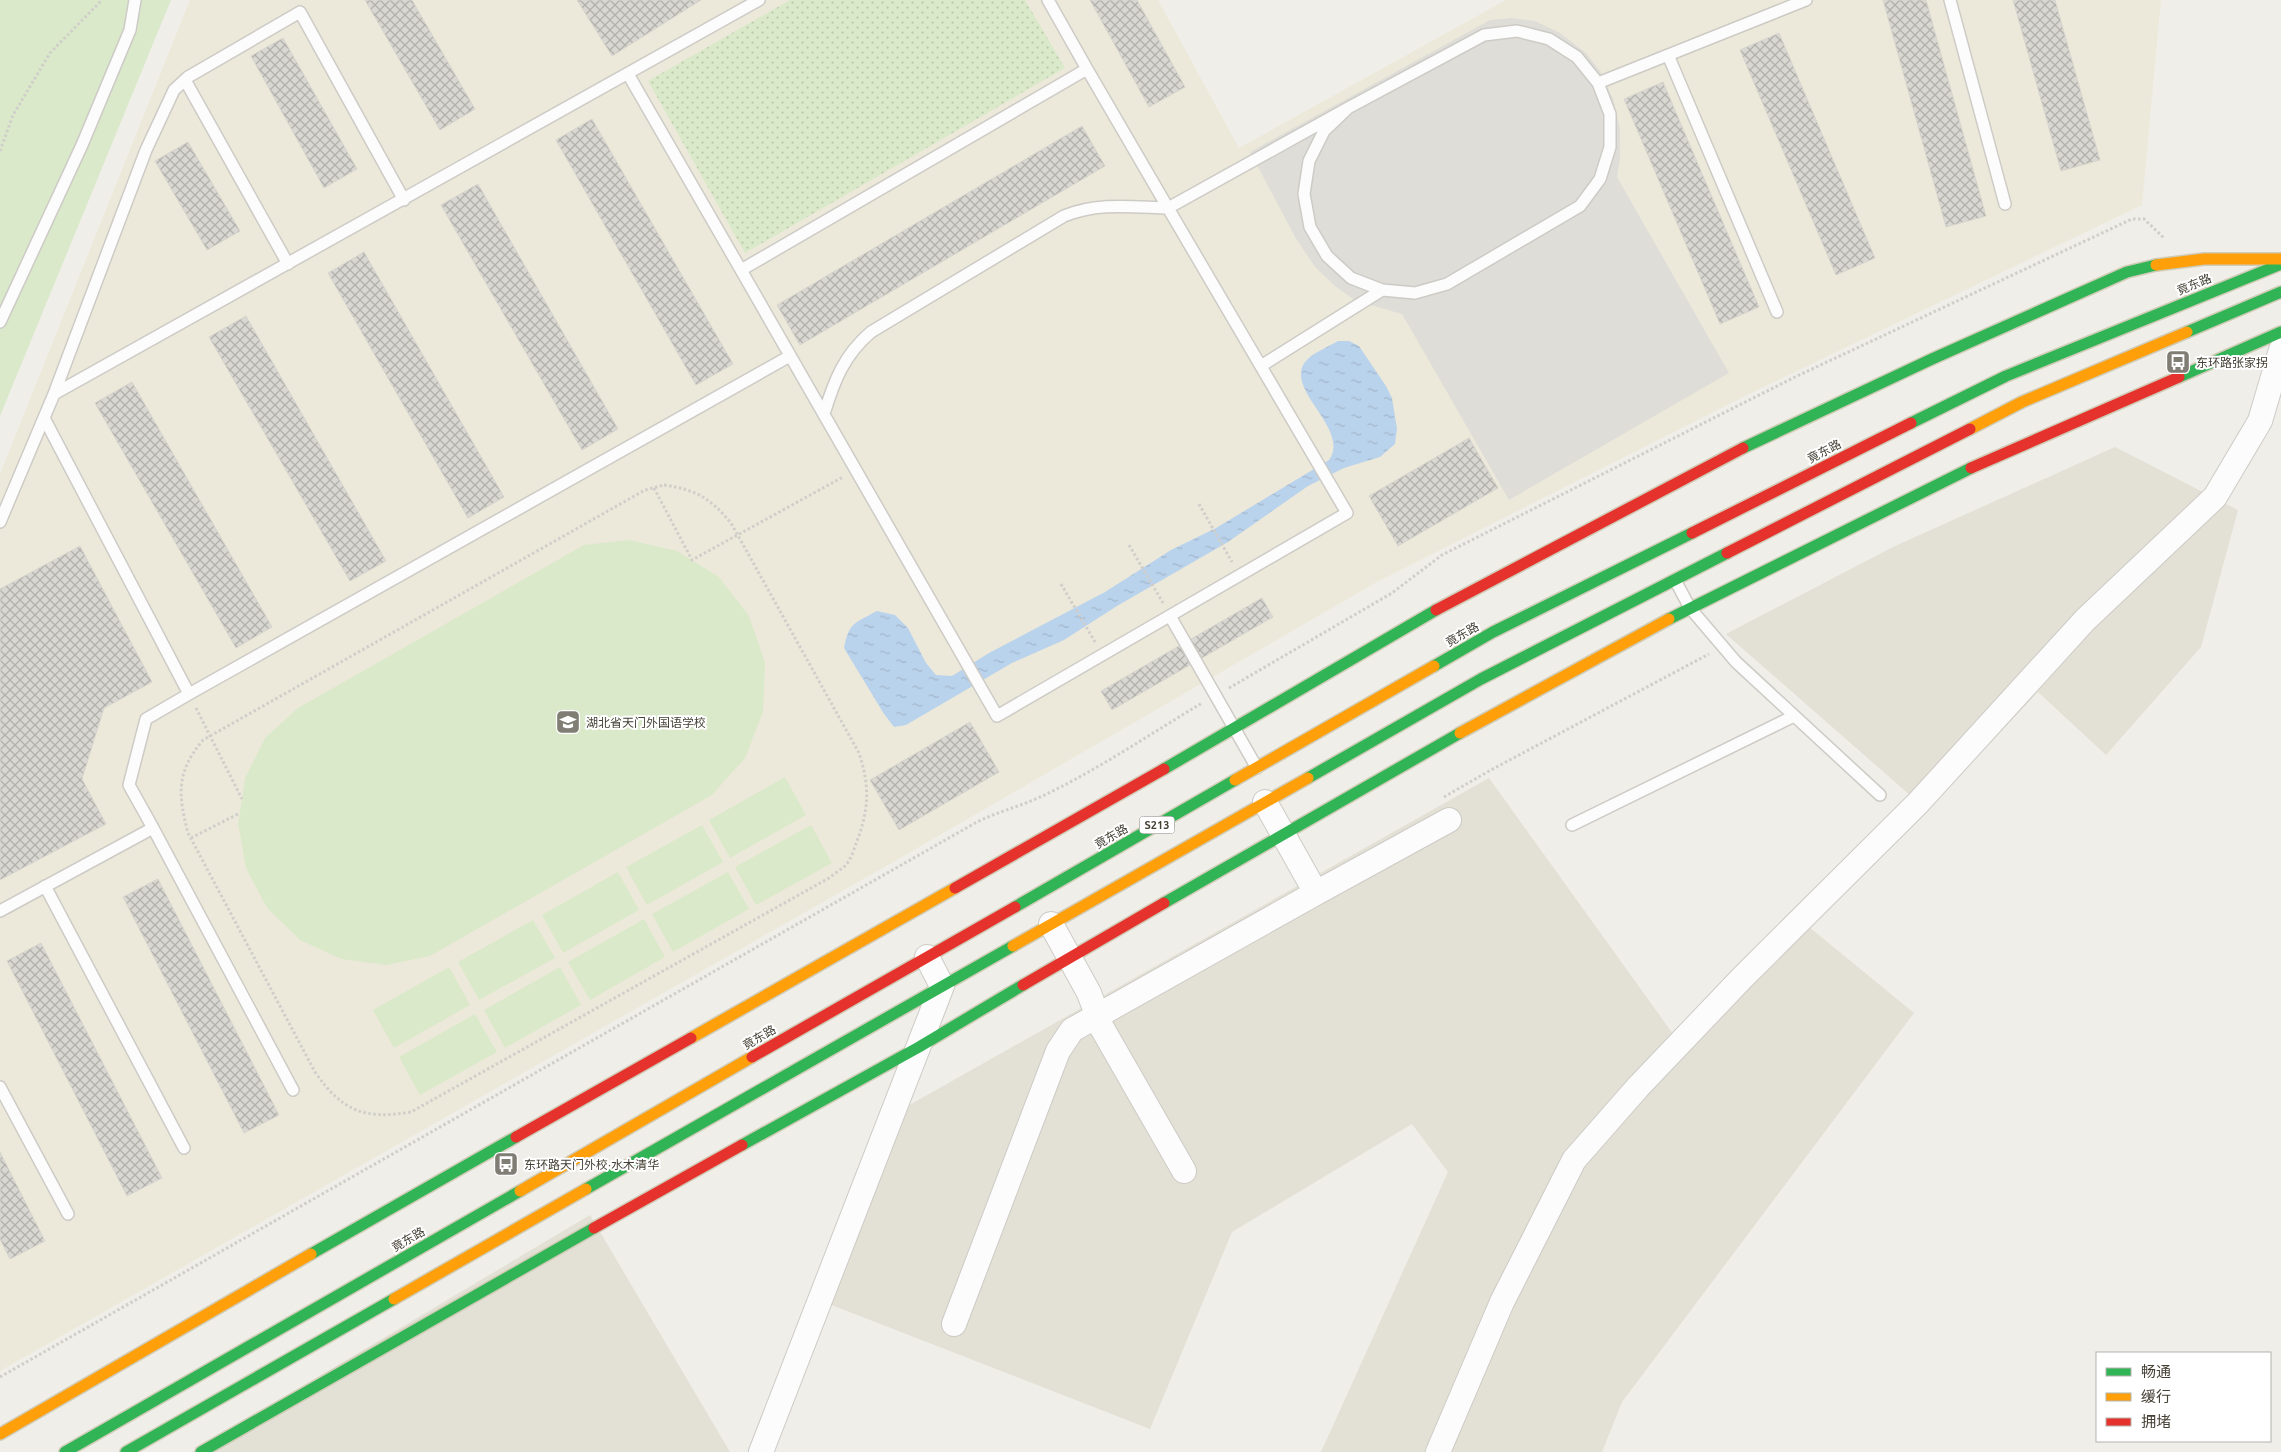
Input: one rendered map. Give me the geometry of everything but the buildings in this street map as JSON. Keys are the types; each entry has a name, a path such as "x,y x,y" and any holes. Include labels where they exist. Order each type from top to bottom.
{"main road":[{"path":"0,1434 1234,728 1421,618 1762,440 1932,359 2127,272 2157,263 2186,260 2281,259"},
{"name":"竟东路","path":"66,1452 1493,632 2006,376 2281,264"},
{"name":"S213","path":"126,1452 1481,679 2022,402 2281,292"},
{"path":"200,1452 629,1208 919,1047 1283,834 1544,686 1690,608 1973,467 2281,332"}],"street":[{"path":"1438,1452 1502,1302 1574,1160 1638,1088 1743,977 1918,803 2085,620 2215,497 2260,421 2281,350"},
{"path":"1265,802 1316,893"},
{"path":"954,1324 1058,1050 1072,1030 1449,820"},
{"path":"1051,924 1089,993 1102,1028 1184,1171"},
{"path":"761,1452 942,986 927,957"}],"lane":[{"path":"0,322 82,145 130,30 135,0"},
{"path":"54,394 759,0"},
{"path":"628,74 997,716 1347,513 1048,0"},
{"path":"1598,82 1806,0"},
{"path":"1950,0 2005,204"},
{"path":"0,522 54,394 146,150 174,90 185,80 300,12 404,200"},
{"path":"824,414 837,374 846,358 858,343 871,332 1056,221 1080,210 1098,206 1168,208 1348,108 1484,35 1517,31 1549,39 1577,57 1598,82 1610,114 1610,147 1600,179 1580,206 1447,284 1415,293 1382,290 1351,278 1327,256 1310,226 1304,194 1309,161 1324,131 1348,108"},
{"path":"1668,55 1778,312"},
{"path":"740,270 1087,69"},
{"path":"185,80 288,264"},
{"path":"1261,366 1382,290"},
{"path":"293,1090 129,785 146,719 790,356"},
{"path":"44,418 189,694"},
{"path":"1675,580 1690,608 1736,662 1880,794"},
{"path":"1170,616 1257,768"},
{"path":"1572,825 1794,716"},
{"path":"0,911 152,828"},
{"path":"45,886 184,1148"},
{"path":"0,1087 68,1214"}],"path":[{"path":"0,152 13,115 50,53 102,0"},
{"path":"0,1377 978,822 993,814 1039,798 1076,778 1392,593 1442,555 1795,377 2121,223 2132,219 2144,219 2186,260"},
{"path":"654,488 692,560 856,470"},
{"path":"664,485 683,488 701,494 716,505 731,523 859,752 866,776 867,803 863,826 853,851 846,864 829,878 411,1112 388,1116 367,1114 346,1106 330,1094 315,1072 191,838 183,813 180,794 182,778 194,751 203,740 645,490 654,488 664,485"},
{"path":"1199,504 1240,575"},
{"path":"1129,545 1170,616"},
{"path":"1061,584 1102,655"},
{"path":"189,694 242,799"},
{"path":"191,838 240,813"}],"shaded area":[{"name":"湖北省天门外国语学校","path":"190,0 1158,0 1239,148 1506,0 2161,0 2142,205 1749,394 1375,583 895,861 0,1371 0,474"},
{"path":"1512,18 1535,21 1560,33 1586,53 1600,71 1613,99 1620,129 1620,159 1617,177 1729,373 1509,500 1402,314 1356,301 1335,286 1315,267 1295,237 1250,152 1490,20"},
{"path":"2115,447 2238,510 2201,647 2106,755 2038,692 1927,810 1726,634 1893,547"},
{"path":"1489,778 1686,1052 1809,927 1914,1013 1622,1402 1602,1452 1321,1452 1448,1172 1412,1124 1232,1232 1150,1429 829,1304 906,1107"},
{"path":"590,1215 730,1452 192,1452"}],"green space":[{"path":"0,0 171,0 0,416"},
{"path":"790,0 1025,0 1065,68 745,253 648,81"},
{"path":"629,540 677,551 719,577 749,616 765,663 763,712 745,758 712,795 430,956 386,965 341,959 300,940 267,908 246,868 238,823 245,778 265,738 298,708 584,545"},
{"path":"785,777 806,815 730,858 709,820"},
{"path":"702,825 723,862 647,905 626,867"},
{"path":"811,825 832,863 756,905 735,867"},
{"path":"618,872 639,910 563,953 542,915"},
{"path":"728,872 749,909 673,952 652,914"},
{"path":"644,919 665,957 590,1000 568,962"},
{"path":"533,920 555,958 479,1000 458,962"},
{"path":"449,967 470,1005 394,1048 373,1010"},
{"path":"560,967 581,1005 505,1048 484,1010"},
{"path":"475,1014 497,1052 420,1095 399,1057"}],"water":[{"path":"1338,341 1349,341 1359,346 1386,386 1392,398 1397,429 1395,444 1380,457 1344,468 1308,486 1228,542 1117,606 1064,640 1012,663 906,725 894,727 844,648 848,633 854,624 877,611 895,615 908,628 926,663 936,675 952,676 989,653 1105,592 1171,550 1216,528 1329,460 1333,448 1332,436 1303,385 1301,373 1308,359"}],"traffic: fast":[{"path":"1911,423 2006,376 2281,264"},
{"path":"1743,448 1932,359 2127,272 2156,265"},
{"path":"2187,332 2281,292"},
{"path":"2179,377 2281,332"},
{"path":"1669,619 1971,468"},
{"path":"1434,666 1493,632 1692,533"},
{"path":"1308,778 1481,679 1727,553"},
{"path":"1164,769 1436,610"},
{"path":"1164,903 1460,733"},
{"path":"1015,907 1235,780"},
{"path":"586,1189 1013,946"},
{"path":"742,1145 919,1047 1023,985"},
{"path":"311,1254 516,1137"},
{"path":"65,1452 520,1191"},
{"path":"201,1452 594,1228"},
{"path":"126,1452 394,1299"}],"traffic: slow":[{"path":"2156,265 2204,259 2281,259"},
{"path":"1970,429 2022,402 2187,332"},
{"path":"1460,733 1669,619"},
{"path":"1235,780 1434,666"},
{"path":"1013,946 1308,778"},
{"path":"691,1038 955,888"},
{"path":"520,1191 752,1057"},
{"path":"394,1299 586,1189"},
{"path":"0,1434 311,1254"}],"traffic: jam":[{"path":"1971,468 2179,377"},
{"path":"1692,533 1911,423"},
{"path":"1727,553 1970,429"},
{"path":"1436,610 1743,448"},
{"path":"955,888 1164,769"},
{"path":"1023,985 1164,903"},
{"path":"752,1057 1015,907"},
{"path":"516,1137 691,1038"},
{"path":"594,1228 742,1145"}],"place":[{"name":"东环路张家拐","path":"2178,362"},
{"name":"湖北省天门外国语学校","path":"568,722"},
{"name":"东环路天门外校·水木清华","path":"506,1164"}]}
